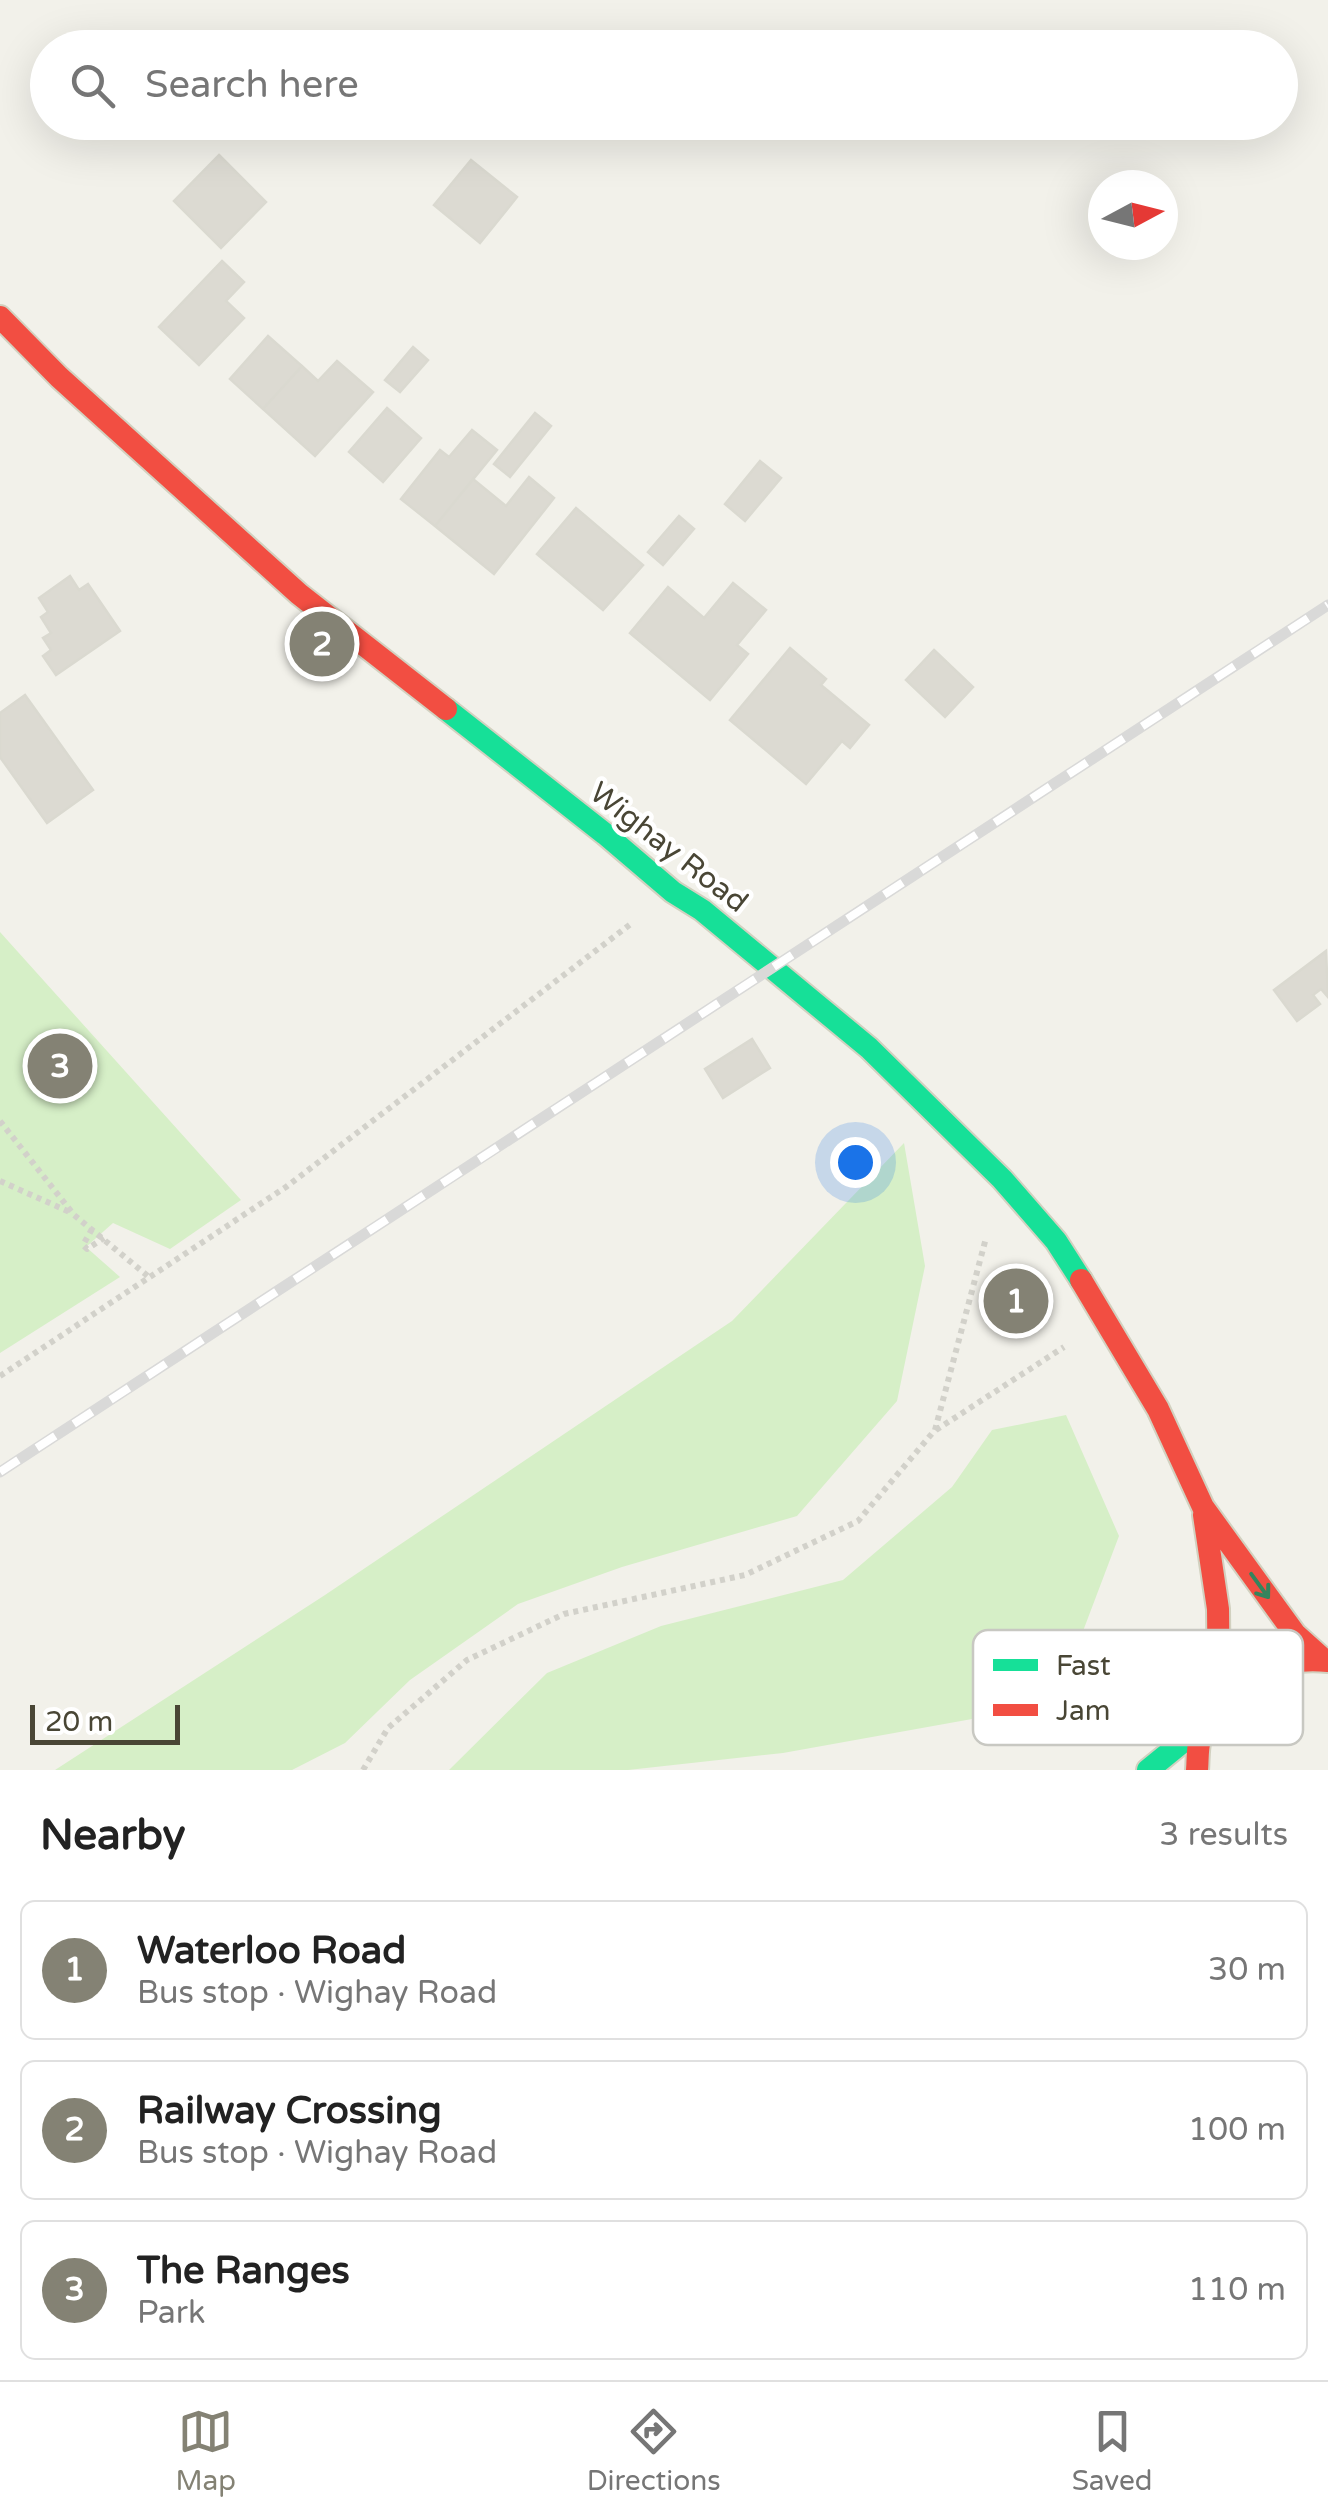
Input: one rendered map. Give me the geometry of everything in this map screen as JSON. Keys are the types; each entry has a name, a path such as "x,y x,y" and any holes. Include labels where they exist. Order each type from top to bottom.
{"main road":[{"name":"Wighay Road","path":"0,317 59,378 300,594 673,892 702,910 869,1048 1002,1179 1056,1240 1158,1409 1203,1507 1292,1630"},
{"name":"Wighay Road","path":"1203,1507 1218,1630"},
{"name":"Wighay Road","path":"1303,1641 1326,1660"},
{"path":"1148,1770 1179,1745"},
{"path":"1197,1770 1199,1745"}],"path":[{"path":"0,1376 286,1186 673,892"},
{"path":"0,1121 74,1214 149,1277"},
{"path":"934,1430 1002,1179"},
{"path":"0,1181 74,1214"},
{"path":"92,1229 83,1245 87,1249 104,1238"},
{"path":"362,1770 388,1728 466,1660 564,1614 745,1575 858,1521 934,1430 1107,1320"}],"green space":[{"path":"0,932 241,1200 170,1249 113,1223 86,1247 120,1277 0,1353"},
{"path":"904,1143 925,1266 897,1401 797,1516 622,1567 518,1604 410,1680 345,1743 292,1770 55,1770 325,1595 732,1321"},
{"path":"1066,1415 1119,1536 1083,1630 973,1630 972,1719 783,1753 628,1770 449,1770 547,1673 661,1626 843,1580 952,1487 992,1430"}],"building":[{"path":"219,155 266,202 221,248 174,201"},
{"path":"471,160 517,197 480,243 434,205"},
{"path":"222,261 244,282 226,301 244,318 199,365 159,327"},
{"path":"268,336 302,366 263,409 230,379"},
{"path":"413,347 428,360 400,392 385,380"},
{"path":"337,361 373,392 315,456 263,409 302,366 318,381"},
{"path":"387,408 421,438 383,482 349,452"},
{"path":"535,413 551,426 510,477 494,464"},
{"path":"472,430 497,450 435,526 401,499 440,450 449,457"},
{"path":"760,461 781,478 745,521 725,504"},
{"path":"529,477 554,498 494,574 435,526 473,479 506,506"},
{"path":"576,508 643,565 603,610 537,554"},
{"path":"679,516 694,529 663,565 648,552"},
{"path":"70,576 79,590 88,584 120,631 56,675 43,656 51,650 43,638 51,633 41,617 48,612 39,598"},
{"path":"733,583 766,610 737,645 748,654 710,700 630,633 668,587 704,618"},
{"path":"790,648 826,679 821,685 869,725 850,748 842,741 806,784 730,720"},
{"path":"934,650 973,687 945,717 906,680"},
{"path":"25,695 93,790 47,823 0,757 0,713"},
{"path":"1326,951 1328,997 1321,989 1313,995 1320,1004 1297,1021 1274,990"},
{"path":"752,1039 770,1068 723,1098 705,1069"}],"railway":[{"path":"0,1472 1328,605"}],"traffic: fast":[{"path":"446,709 673,892 702,910 869,1048 1002,1179 1056,1241 1081,1280"},
{"path":"1148,1770 1179,1745"}],"traffic: jam":[{"path":"0,317 59,377 299,594 446,709"},
{"path":"1081,1280 1158,1409 1203,1507 1292,1630"},
{"path":"1204,1515 1218,1630"},
{"path":"1303,1641 1324,1660"},
{"path":"1303,1661 1328,1661"},
{"path":"1197,1770 1199,1745"}],"place":[{"name":"Railway Crossing","path":"322,644"},
{"name":"The Ranges","path":"60,1066"},
{"name":"Waterloo Road","path":"1016,1301"}]}
